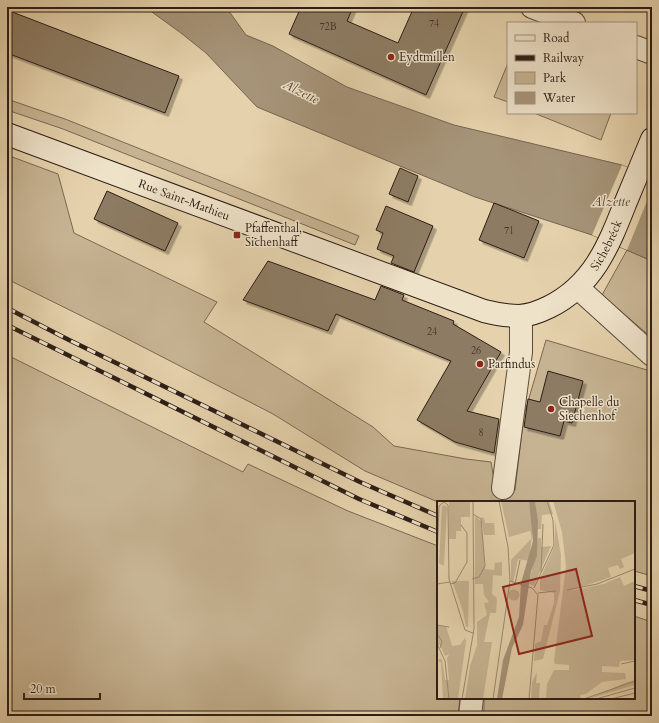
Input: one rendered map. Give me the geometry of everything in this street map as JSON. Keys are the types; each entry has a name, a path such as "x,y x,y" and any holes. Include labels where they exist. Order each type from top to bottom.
{"main road":[{"path":"532,7 571,22"},
{"path":"637,47 652,53"},
{"name":"Rue Saint-Mathieu","path":"7,134 484,311 502,315 521,316"},
{"name":"Sichebréck","path":"521,316 561,301 578,288 598,263 610,242 652,139"},
{"path":"578,288 652,355"},
{"path":"503,488 522,352 521,316"},
{"path":"470,716 472,699"}],"green space":[{"path":"507,65 507,102 494,97"},
{"path":"7,99 65,119 359,236 355,245 63,129 7,110"},
{"path":"536,114 611,114 601,140"},
{"path":"7,155 58,174 74,233 217,302 204,322 373,427 394,446 491,462 495,485 515,490 524,415 546,340 647,370 652,375 652,576 635,571 635,501 437,502 365,471 273,414 7,279"},
{"path":"627,250 652,261 652,338 602,295"},
{"path":"7,355 243,472 248,464 348,511 437,546 437,699 460,699 458,716 7,716"},
{"path":"635,616 652,622 652,716 484,716 484,699 635,699"}],"water":[{"name":"Alzette","path":"145,7 226,7 246,35 273,46 347,87 454,125 622,165 652,178 652,261 592,235 475,197 257,107 206,53"}],"pier":[{"path":"622,165 652,178 652,189 627,250 592,235"}],"building":[{"name":"Eydtmillen","path":"301,7 353,7 347,21 398,43 414,7 465,7 426,95 289,34"},
{"path":"7,10 179,76 165,113 7,53"},
{"path":"400,168 418,176 408,202 389,194"},
{"path":"107,191 178,223 165,251 94,219"},
{"path":"494,203 539,221 524,258 479,240"},
{"path":"386,206 433,226 414,272 391,263 394,256 377,249 383,233 376,230"},
{"path":"268,261 375,300 381,286 404,295 402,300 454,321 453,324 501,352 467,411 499,419 494,453 455,442 417,420 451,361 336,314 328,331 243,300"},
{"name":"Chapelle du Siechenhof","path":"548,371 583,381 572,423 564,421 560,436 524,427 528,399 540,402"}],"tunnel":[{"path":"500,501 503,488"}],"railway":[{"path":"7,308 69,340 360,482 437,516"},
{"path":"7,325 359,499 437,532"},
{"path":"635,586 652,591"},
{"path":"635,600 652,605"}],"place":[{"name":"Eydtmillen","path":"391,57"},
{"name":"Pfaffenthal, Sichenhaff","path":"237,235"},
{"name":"Parfindus","path":"480,364"},
{"name":"Chapelle du Siechenhof","path":"551,409"}]}
